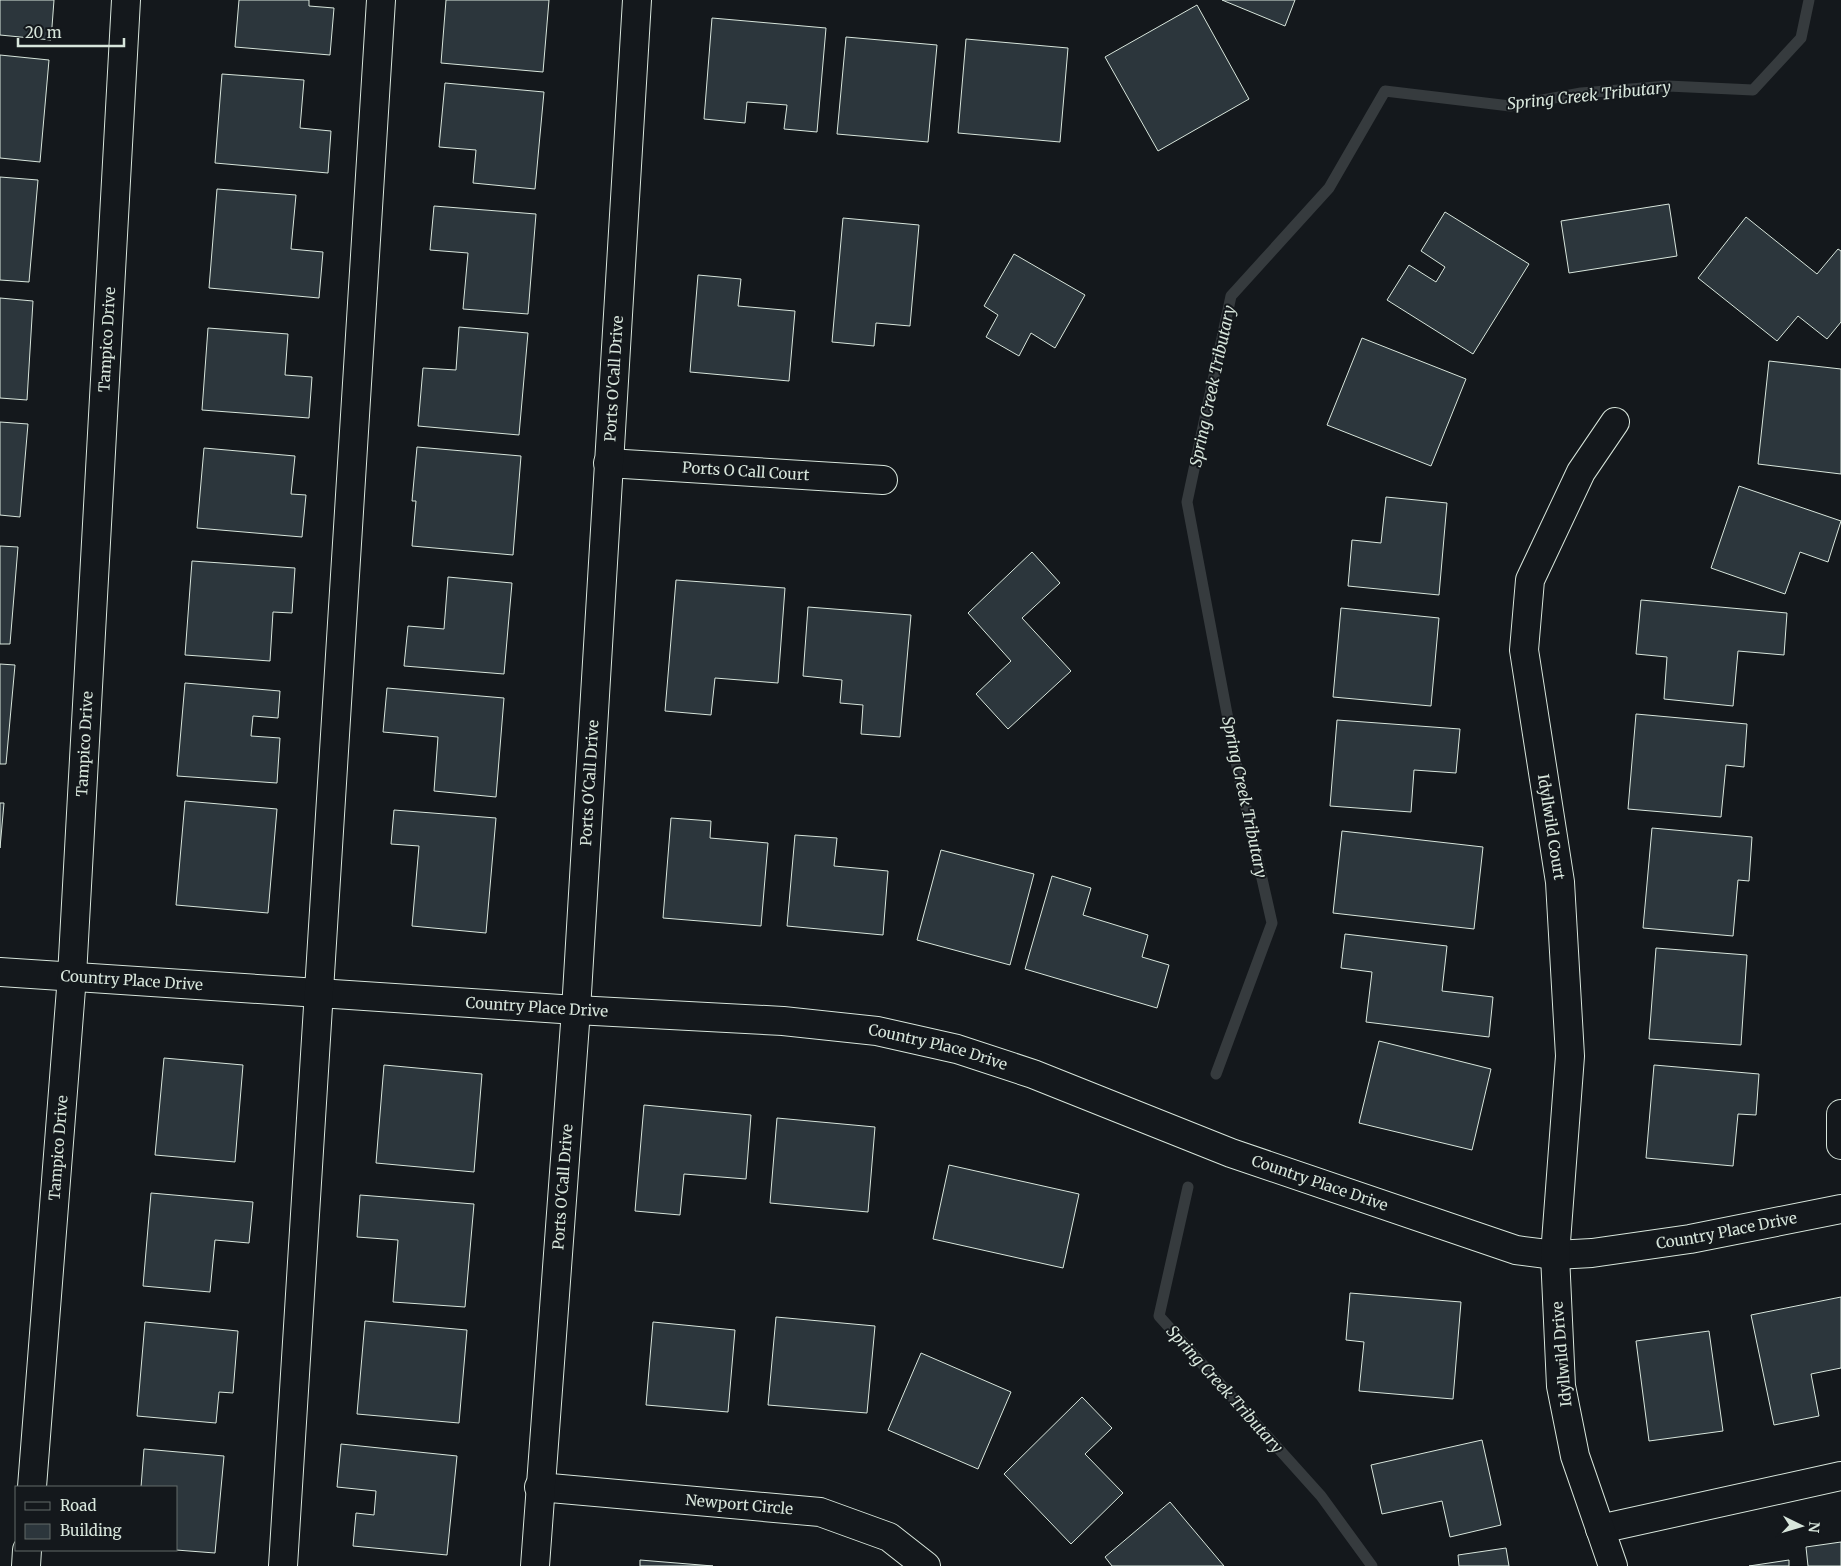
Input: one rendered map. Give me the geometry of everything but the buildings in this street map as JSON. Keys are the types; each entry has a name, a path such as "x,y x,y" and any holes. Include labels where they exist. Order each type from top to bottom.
{"street":[{"name":"Tampico Drive","path":"32,1486 72,976 126,0"},
{"path":"283,1566 381,0"},
{"name":"Ports O'Call Drive","path":"535,1566 539,1487 576,1010 637,0"},
{"name":"Idyllwild Court","path":"1555,1255 1570,1056 1560,882 1524,650 1530,580 1581,472 1615,422"},
{"name":"Ports O Call Court","path":"608,463 883,480"},
{"name":"Country Place Drive","path":"0,972 576,1010 783,1021 877,1032 957,1049 1033,1074 1230,1153 1516,1250 1555,1255 1592,1253 1690,1239 1841,1209"},
{"path":"1841,1114 1841,1145"},
{"name":"Idyllwild Drive","path":"1555,1255 1561,1386 1575,1456 1613,1566"},
{"path":"1600,1529 1841,1476"},
{"name":"Newport Circle","path":"539,1487 820,1512 888,1537 926,1566"},
{"path":"26,1566 27,1551"}],"waterway":[{"name":"Spring Creek Tributary","path":"1216,1074 1272,923 1238,772 1187,502 1231,296 1329,188 1385,91 1510,106 1581,93 1668,86 1753,90 1801,38 1809,0"},
{"name":"Spring Creek Tributary","path":"1188,1187 1159,1316 1321,1496 1372,1566"}]}
